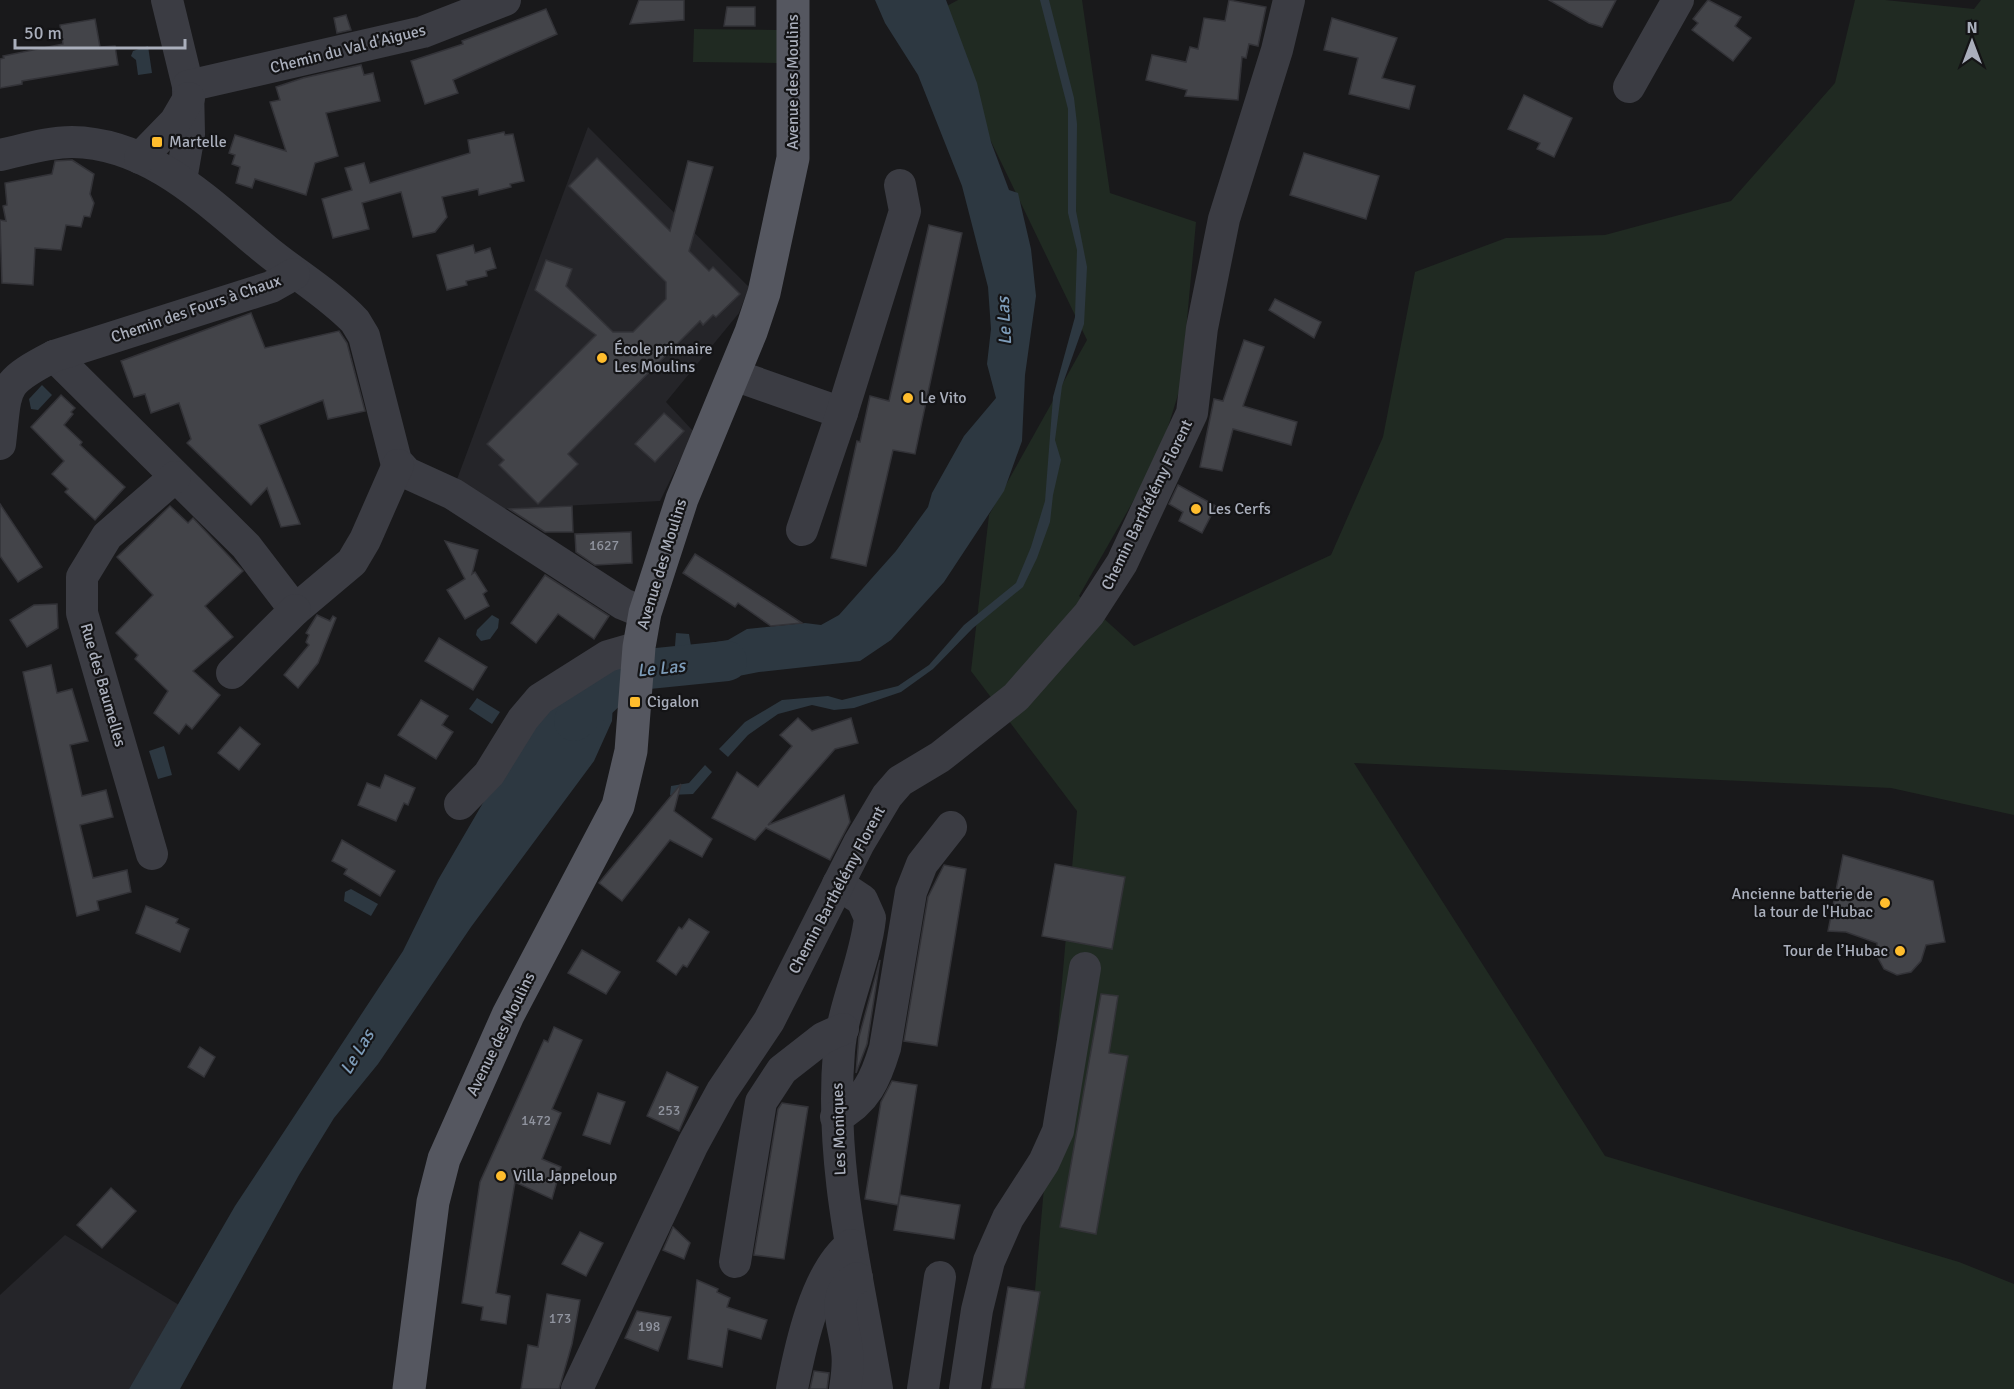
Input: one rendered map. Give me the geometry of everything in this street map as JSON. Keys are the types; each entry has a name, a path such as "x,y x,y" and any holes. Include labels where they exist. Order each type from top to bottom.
{"main road":[{"name":"Avenue des Moulins","path":"409,1389 433,1202 444,1159 508,1015 618,806 631,751 637,664 645,613 682,499 734,375 764,293 793,158 793,0"}],"street":[{"path":"167,0 189,92 189,134 181,180"},
{"name":"Chemin du Val d'Aigues","path":"189,92 423,32 505,0"},
{"name":"Chemin Barthélémy Florent","path":"577,1389 693,1144 722,1091 769,1021 838,884 893,789 940,757 1016,697 1089,614 1122,563 1192,413 1203,328 1224,219 1277,50 1289,0"},
{"path":"1629,87 1678,0"},
{"path":"140,158 175,122 189,92"},
{"path":"0,154 70,142 114,148 140,158 181,180 294,274"},
{"path":"802,530 842,413 905,211 900,185"},
{"name":"Chemin des Fours à Chaux","path":"0,444 9,386 21,373 54,356 271,287 294,274 342,309 359,326 398,465"},
{"path":"54,356 246,546 295,610"},
{"path":"734,375 842,413"},
{"path":"232,673 295,610 352,562 365,540 398,465 412,476 453,494 623,604 645,613"},
{"name":"Rue des Baumelles","path":"152,854 82,613 82,577 107,536 175,477"},
{"path":"460,804 489,774 523,718 540,699 608,656 637,664"},
{"path":"836,1117 858,1103 872,1087 885,1048 910,892 922,864 951,827"},
{"name":"Les Moniques","path":"838,884 862,900 870,918 843,1029 836,1117 842,1193 877,1389"},
{"path":"965,1389 977,1310 989,1261 1008,1218 1044,1162 1058,1131 1085,968"},
{"path":"735,1262 761,1102 782,1070 823,1038 843,1029"},
{"path":"792,1389 802,1344 820,1290 839,1256 851,1245"},
{"path":"923,1389 940,1277"},
{"path":"845,1389 847,1351 839,1303 844,1290 857,1278"}],"shaded area":[{"path":"958,0 1082,0 1110,193 1196,222 1181,385 1159,456 1079,596 1134,646 1331,555 1383,437 1415,272 1506,238 1605,235 1731,201 1835,83 1855,0 1885,0 1974,9 1981,0 2014,0 2014,815 1891,788 1354,763 1605,1156 1959,1262 2014,1284 2014,1389 997,1389 1030,1347 1077,811 971,671 989,515 1087,340 930,15"},
{"path":"694,29 777,30 777,63 693,62"},
{"name":"École primaire Les Moulins","path":"588,127 749,287 739,313 666,402 694,432 660,501 501,509 456,482"},
{"path":"65,1235 179,1305 129,1389 0,1389 0,1295"}],"water":[{"path":"875,0 946,0 977,83 991,142 1009,190 1018,193 1031,249 1036,296 1025,375 1022,441 1004,491 944,582 891,640 860,661 759,672 713,681 672,685 676,633 689,634 691,646 728,640 747,629 805,623 821,625 839,615 896,551 928,507 932,493 964,436 996,398 987,364 991,329 988,287 962,186 918,75 885,23"},
{"path":"1040,0 1049,0 1074,98 1077,124 1076,211 1087,267 1084,324 1062,386 1055,440 1061,460 1050,522 1037,558 1023,587 973,628 933,669 901,692 854,708 834,710 812,705 778,714 748,735 728,757 719,749 745,722 782,700 828,696 842,700 898,686 929,665 964,625 1016,583 1031,547 1045,501 1053,397 1075,317 1077,250 1068,213 1068,109"},
{"path":"148,46 152,73 138,75 136,60 131,56 133,51"},
{"path":"42,385 52,395 38,410 31,409 29,399"},
{"path":"492,615 499,619 498,628 490,639 481,641 476,635 477,630"},
{"path":"615,667 612,721 594,761 471,927 378,1064 334,1118 299,1175 180,1389 129,1389 235,1206 403,951 438,880 515,748 540,712"},
{"path":"477,698 500,712 492,724 469,709"},
{"path":"164,746 172,775 158,779 149,751"},
{"path":"705,765 712,772 693,794 670,795 671,786 689,783"},
{"path":"351,889 378,904 371,916 344,901 345,892"}],"building":[{"path":"639,0 684,0 684,20 630,24"},
{"path":"1229,0 1266,7 1258,46 1249,44 1246,58 1242,57 1238,100 1185,96 1187,90 1146,80 1152,55 1186,62 1190,47 1198,49 1204,18 1225,21"},
{"path":"1549,0 1616,0 1602,27 1589,23"},
{"path":"1708,0 1741,17 1735,26 1751,38 1733,61 1692,30 1698,23 1693,19"},
{"path":"727,7 755,7 755,26 724,26"},
{"path":"546,9 557,34 453,80 458,93 425,104 411,61 463,44 462,41"},
{"path":"346,15 351,30 337,33 334,18"},
{"path":"1332,18 1397,38 1382,78 1415,86 1409,109 1349,94 1358,58 1324,50"},
{"path":"95,19 100,47 115,46 118,65 22,81 22,84 0,88 0,59 4,58 3,56 63,44 60,25"},
{"path":"361,65 364,75 373,73 380,101 326,113 338,156 315,163 306,195 255,179 252,188 236,183 240,167 232,164 235,155 229,153 235,135 286,151 270,102 280,100 276,87 303,78"},
{"path":"1524,95 1572,118 1554,157 1537,149 1540,143 1508,129"},
{"path":"504,132 505,135 513,134 524,181 510,184 511,187 479,195 478,189 442,197 447,217 435,232 413,237 401,192 362,203 369,229 333,238 322,199 352,190 345,168 364,163 370,183 470,153 468,140"},
{"path":"1304,153 1379,176 1366,219 1290,195"},
{"path":"597,158 670,231 688,161 713,167 689,251 709,271 713,267 740,294 716,317 713,315 703,325 700,321 568,454 578,464 538,504 499,465 504,460 487,444 596,335 535,290 546,260 572,269 566,286 613,332 633,332 666,299 666,282 569,186"},
{"path":"72,160 94,174 90,194 94,203 90,217 84,216 81,227 66,225 61,250 35,248 33,285 2,283 0,220 6,221 3,206 7,205 5,183 52,174 55,161"},
{"name":"Le Vito","path":"929,225 962,233 915,454 893,450 866,566 831,558 857,441 860,442 870,396 889,401"},
{"path":"473,245 475,253 490,248 496,268 486,271 487,276 466,281 467,285 447,290 437,255"},
{"path":"1275,299 1321,322 1314,338 1269,310"},
{"path":"251,313 265,348 339,331 347,343 365,411 328,419 323,400 259,425 300,524 281,527 267,488 251,505 187,443 191,439 179,403 151,413 145,394 134,397 121,361"},
{"path":"1244,340 1264,347 1243,406 1297,422 1291,445 1233,429 1222,471 1200,467 1214,399 1223,401"},
{"path":"61,395 75,408 64,425 82,442 80,445 125,487 95,520 65,492 68,489 52,474 64,461 31,427"},
{"path":"664,413 684,431 655,462 635,444"},
{"name":"Les Cerfs","path":"1178,485 1216,506 1202,533 1179,521 1183,512 1169,504"},
{"path":"0,504 42,567 18,582 0,556"},
{"path":"170,506 188,523 193,518 243,571 205,606 233,637 193,671 220,695 192,729 186,724 179,734 154,713 168,691 135,659 138,655 116,633 153,595 117,557"},
{"path":"572,506 573,532 545,532 509,509"},
{"path":"631,532 632,563 595,565 576,552 575,534"},
{"path":"445,541 478,550 472,574 475,572 487,591 483,594 489,606 465,619 447,590 465,579"},
{"path":"695,554 802,623 771,626 738,603 735,607 683,573"},
{"path":"545,575 609,616 594,639 558,614 536,643 511,623"},
{"path":"57,604 58,628 27,647 10,620 34,605"},
{"path":"317,615 330,621 333,616 336,618 318,663 298,688 284,675 309,645 306,642 309,635 306,633"},
{"path":"439,638 487,667 473,690 425,661"},
{"path":"51,665 57,693 72,689 88,741 70,745 82,796 106,790 113,817 80,825 93,878 127,870 131,892 97,901 99,910 77,916 23,672"},
{"path":"421,700 448,716 442,725 453,732 436,759 398,735"},
{"path":"798,718 812,731 851,718 858,743 835,749 768,825 844,795 850,822 830,860 766,828 755,840 712,818 737,772 758,787 792,746 780,735"},
{"path":"240,727 260,744 239,770 218,753"},
{"path":"385,775 415,788 408,805 404,803 396,821 358,805 367,783 380,788"},
{"path":"681,784 674,811 712,839 702,857 670,840 622,901 599,883"},
{"path":"342,840 395,871 380,896 344,874 347,869 332,861"},
{"name":"Ancienne batterie de la tour de l'Hubac","path":"1843,855 1933,881 1945,942 1926,945 1921,961 1911,972 1897,975 1884,969 1877,956 1877,943 1846,932 1828,931"},
{"path":"1055,864 1125,877 1112,949 1042,936"},
{"path":"944,865 966,869 937,1046 904,1041 928,897"},
{"path":"146,906 178,919 176,923 189,929 180,952 136,933"},
{"path":"689,919 709,932 687,967 683,965 676,975 657,961 679,927 682,929"},
{"path":"582,950 620,972 606,994 568,973"},
{"path":"880,960 867,1044 856,1073 859,1037"},
{"path":"1101,994 1118,996 1109,1053 1128,1056 1096,1234 1060,1227"},
{"path":"554,1027 582,1040 552,1109 561,1113 542,1159 561,1167 552,1199 515,1182 496,1293 510,1296 506,1324 481,1320 483,1307 462,1303 480,1182 544,1040 548,1042"},
{"path":"200,1047 215,1057 204,1077 188,1067"},
{"path":"667,1072 698,1087 679,1131 647,1116"},
{"path":"892,1081 917,1085 898,1205 865,1199 881,1102"},
{"path":"598,1093 625,1102 610,1144 583,1135"},
{"path":"782,1103 808,1107 784,1259 754,1255 778,1109"},
{"path":"111,1188 136,1211 102,1248 77,1225"},
{"path":"900,1195 960,1205 954,1239 894,1230"},
{"path":"673,1227 690,1243 684,1259 663,1250"},
{"path":"580,1232 603,1243 586,1276 562,1264"},
{"path":"697,1280 718,1289 717,1292 730,1298 727,1307 767,1320 761,1339 728,1329 722,1367 688,1359"},
{"path":"1008,1287 1040,1292 1024,1389 991,1389"},
{"path":"547,1294 580,1300 572,1344 559,1389 521,1389 528,1345 538,1347"},
{"path":"637,1311 671,1317 658,1351 625,1338"},
{"path":"814,1371 829,1373 827,1389 810,1389"}],"waterway":[{"name":"Le Las","path":"574,721 628,671 727,661"}],"place":[{"name":"Martelle","path":"157,142"},
{"name":"École primaire Les Moulins","path":"602,358"},
{"name":"Le Vito","path":"908,398"},
{"name":"Les Cerfs","path":"1196,509"},
{"name":"Cigalon","path":"635,702"},
{"name":"Ancienne batterie de la tour de l'Hubac","path":"1885,903"},
{"name":"Tour de l’Hubac","path":"1900,951"},
{"name":"Villa Jappeloup","path":"501,1176"}]}
